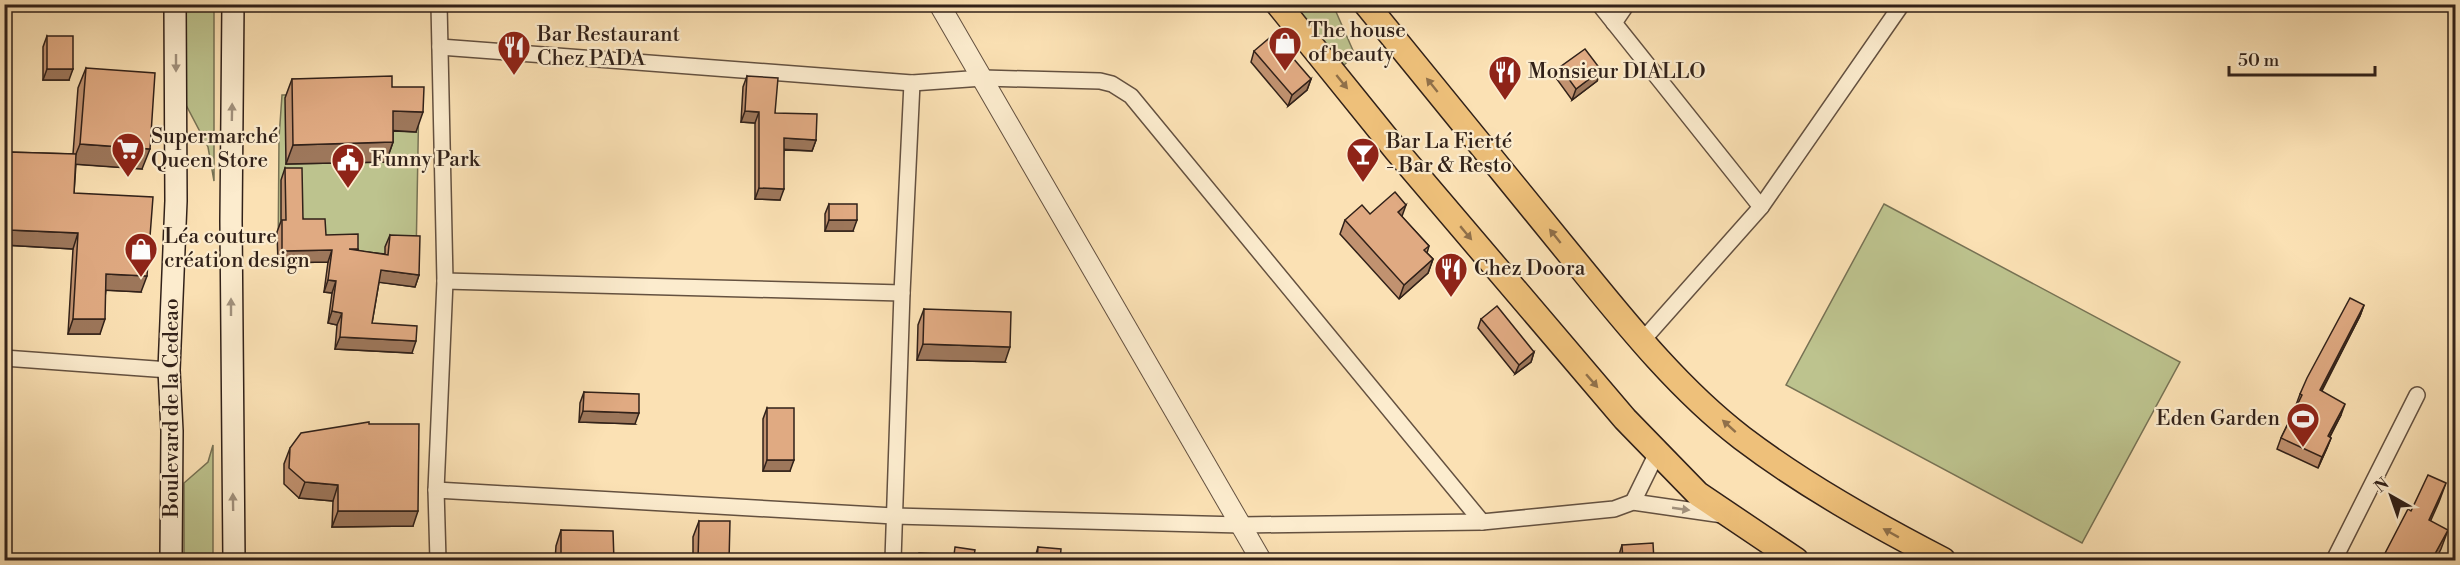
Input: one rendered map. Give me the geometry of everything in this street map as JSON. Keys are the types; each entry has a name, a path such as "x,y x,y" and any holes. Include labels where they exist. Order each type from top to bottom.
{"main road":[{"name":"Boulevard de la Cedeao","path":"171,561 170,370 176,201 175,4"},
{"path":"233,4 231,233 234,561"},
{"path":"1278,4 1555,339 1657,453 1698,494 1796,561"},
{"path":"1366,4 1642,341 1680,383 1742,438 1854,512 1943,561"}],"street":[{"path":"438,561 436,490 445,281 439,4"},
{"path":"939,4 1261,561"},
{"path":"1599,4 1761,207"},
{"path":"1614,23 1627,4"},
{"path":"1642,341 1761,207 1902,4"},
{"path":"440,47 912,83 983,78 1100,81 1112,84 1131,96 1482,522"},
{"path":"893,561 912,83"},
{"path":"445,281 902,293"},
{"path":"4,358 170,370"},
{"path":"2334,561 2417,395"},
{"path":"1633,502 1657,453"},
{"path":"436,490 894,516 1241,525 1482,522 1614,509 1633,502 1728,516"}],"green space":[{"path":"184,5 214,5 214,181 208,147 185,103"},
{"path":"1292,5 1333,5 1355,55 1344,65"},
{"path":"419,94 416,260 278,263 279,138 282,95"},
{"path":"1884,204 2180,362 2082,543 1786,385"},
{"path":"213,445 213,560 184,560 184,483 208,462"}],"building":[{"path":"1273,35 1311,79 1292,95 1254,51"},
{"path":"47,36 73,36 73,69 47,69"},
{"path":"1585,49 1601,70 1576,89 1560,67"},
{"path":"86,68 155,73 150,149 80,144"},
{"path":"392,76 392,87 424,87 423,112 393,111 393,142 293,145 292,79"},
{"path":"747,76 778,78 775,113 817,114 816,140 784,138 784,189 759,188 759,112 745,111"},
{"path":"7,152 76,154 74,193 153,197 147,276 106,274 105,319 73,319 78,233 9,230 11,190 5,190"},
{"path":"285,168 302,168 303,219 325,219 326,235 358,234 358,249 349,249 388,255 390,235 420,236 419,275 381,270 372,323 417,326 416,341 340,337 342,313 332,311 336,281 328,280 332,250 282,251 282,220 286,220"},
{"path":"1395,192 1406,205 1398,212 1429,246 1424,250 1433,259 1404,285 1345,220 1362,205 1370,214"},
{"path":"829,204 857,204 857,220 829,220"},
{"path":"2350,298 2364,305 2320,390 2345,404 2328,436 2331,438 2322,457 2281,438 2302,395 2300,394 2307,378"},
{"path":"1497,306 1534,352 1519,365 1481,319"},
{"path":"924,309 1011,312 1010,347 923,344"},
{"path":"584,392 639,394 639,413 583,411"},
{"path":"767,408 794,408 794,460 767,460"},
{"path":"369,422 369,424 419,424 418,511 338,511 338,485 305,482 289,468 290,448 301,433"},
{"path":"2428,475 2446,483 2429,520 2448,530 2431,561 2381,561 2408,509 2411,511"},
{"path":"699,521 730,521 729,561 698,561"},
{"path":"561,530 613,531 614,561 561,561"},
{"path":"1653,543 1654,561 1623,561 1622,545"},
{"path":"955,547 975,550 973,561 918,561 919,553 954,555"},
{"path":"1038,547 1061,549 1060,561 1037,561"},
{"path":"1351,558 1372,560 1372,561 1350,561"}],"place":[{"name":"The house of beauty","path":"1285,72"},
{"name":"Bar Restaurant Chez PADA","path":"514,76"},
{"name":"Monsieur DIALLO","path":"1505,101"},
{"name":"Supermarché Queen Store","path":"128,178"},
{"name":"Bar La Fierté - Bar & Resto","path":"1363,183"},
{"name":"Funny Park","path":"348,189"},
{"name":"Léa couture création design","path":"141,278"},
{"name":"Chez Doora","path":"1451,298"},
{"name":"Eden Garden","path":"2303,448"}]}
